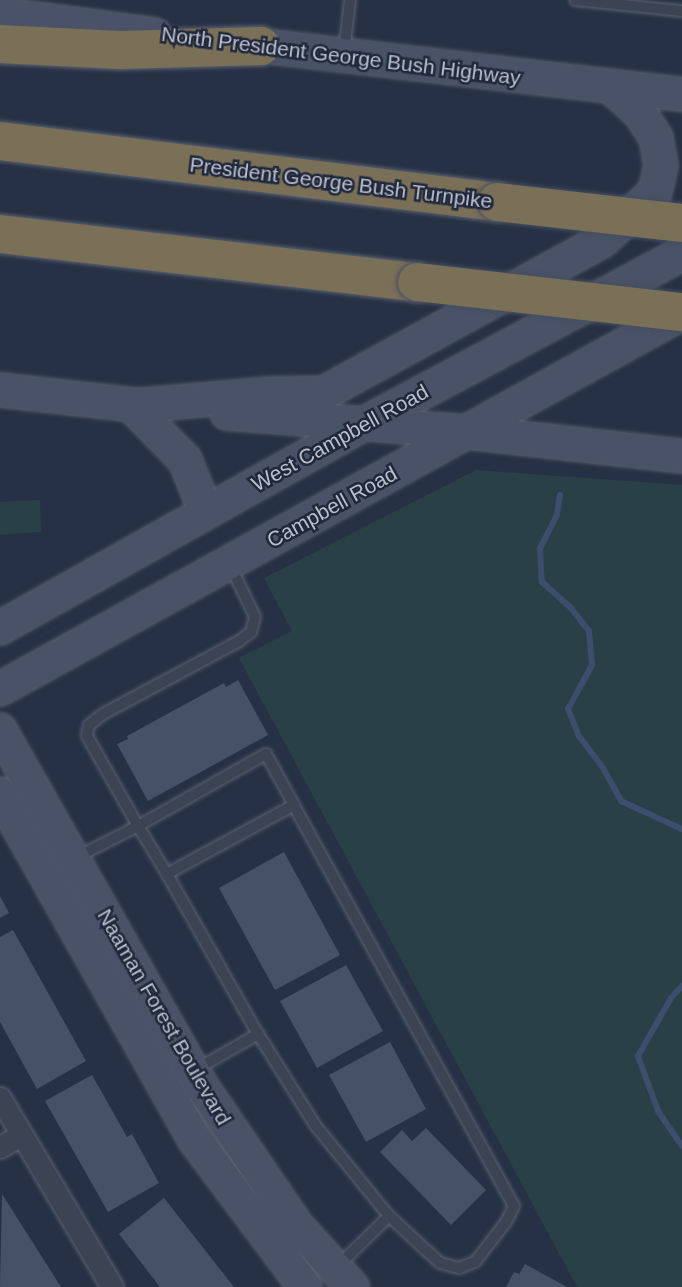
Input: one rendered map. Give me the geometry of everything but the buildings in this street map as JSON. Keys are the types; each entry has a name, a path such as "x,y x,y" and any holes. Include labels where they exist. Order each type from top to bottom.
{"highway":[{"path":"0,44 120,50 261,46"},
{"name":"President George Bush Turnpike","path":"0,141 682,223"},
{"path":"0,234 682,312"}],"main road":[{"name":"North President George Bush Highway","path":"0,14 96,29 682,94"},
{"path":"132,406 270,394 324,393 603,240 655,192 661,166 656,138 641,114 610,86"},
{"name":"West Campbell Road","path":"0,628 365,423 682,254"},
{"path":"467,432 682,312"},
{"path":"0,390 132,406 467,432 682,456"},
{"path":"132,406 185,460 206,512"},
{"name":"Campbell Road","path":"0,689 467,432"},
{"name":"Naaman Forest Boulevard","path":"0,730 193,1072 334,1281"},
{"name":"Naaman Forest Boulevard","path":"0,794 195,1140 305,1287"},
{"path":"127,1018 166,1058 182,1071 193,1072"}],"street":[{"path":"0,1098 112,1287"},
{"path":"0,1147 21,1135"}],"lane":[{"path":"344,57 350,0"},
{"path":"575,0 682,11"},
{"path":"73,859 138,826 266,754 508,1190 514,1206 506,1222 475,1262 459,1268 440,1263 389,1216 316,1125 258,1034 167,874 138,826 87,736 89,725 103,714 251,632 255,617 229,565"},
{"path":"167,874 295,805"},
{"path":"193,1072 258,1034"},
{"path":"334,1281 389,1216"}],"green space":[{"path":"476,470 682,485 682,1287 577,1287 239,658 292,631 264,578"},
{"path":"40,500 41,532 0,535 0,502"}],"waterway":[{"path":"560,495 557,515 540,549 542,582 571,608 589,631 592,665 568,709 579,736 603,768 621,801 682,829"},
{"path":"682,986 671,998 638,1056 658,1111 682,1146"}]}
